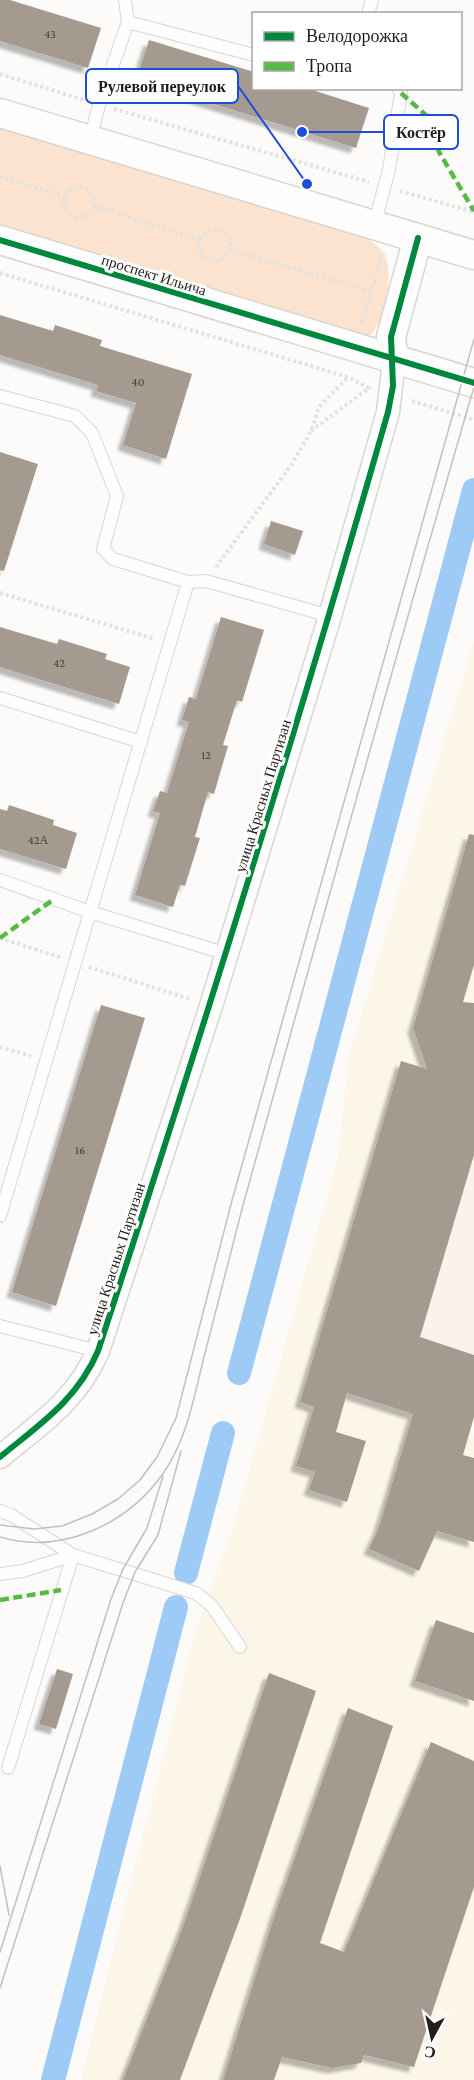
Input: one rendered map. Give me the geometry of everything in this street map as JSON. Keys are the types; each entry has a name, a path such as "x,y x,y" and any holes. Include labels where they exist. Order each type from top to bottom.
{"street":[{"path":"0,113 474,255"},
{"name":"улица Красных Партизан","path":"0,1457 71,1398 91,1368 98,1352 211,1006 330,616 388,412 393,361 392,337 418,238"},
{"name":"проспект Ильича","path":"0,240 393,361 474,383"}],"lane":[{"path":"90,141 99,105 128,22 125,0"},
{"path":"128,22 252,54"},
{"path":"374,225 384,187 399,91"},
{"path":"0,396 75,416 92,433 117,495 103,549 113,559 188,582 206,581 330,616"},
{"path":"0,1216 188,582"},
{"path":"0,698 141,742"},
{"path":"0,880 90,912 227,954"},
{"path":"0,1326 98,1352"},
{"path":"0,1511 73,1555 196,1593 212,1606 240,1647"},
{"path":"0,1574 23,1571 73,1555"},
{"path":"8,1768 73,1555"}],"path":[{"path":"0,74 99,105 474,212"},
{"path":"0,176 64,197"},
{"path":"75,187 86,187 94,197 94,206 85,216 75,217 66,210 64,197 75,187"},
{"path":"94,206 200,240"},
{"path":"221,230 230,238 230,250 221,260 209,259 202,254 200,240 207,231 221,230"},
{"path":"230,250 370,291"},
{"path":"359,330 383,252"},
{"path":"0,273 348,377 369,388 311,431"},
{"path":"206,581 292,464 311,431 319,407 348,377 350,370"},
{"path":"410,400 474,420"},
{"path":"0,593 170,644"},
{"path":"0,939 211,1006"},
{"path":"0,1047 46,1061"}],"shaded area":[{"path":"0,126 359,233 382,250 388,266 388,288 379,323 367,337 354,340 0,225"},
{"path":"474,640 474,1155 420,1337 474,1355 474,1417 469,1434 474,1436 474,2080 81,2080 193,1638 236,1518 338,1157 349,1056"},
{"path":"474,1155 474,1355 420,1337"}],"building":[{"path":"0,0 10,0 101,28 88,68 0,41"},
{"path":"149,40 252,71 252,90 312,90 369,108 356,148 136,80"},
{"path":"0,315 53,331 55,325 102,340 100,346 192,374 166,459 123,445 136,403 96,391 98,385 0,355"},
{"path":"0,452 38,464 4,571 0,570"},
{"path":"271,521 303,531 295,555 264,544"},
{"path":"221,617 264,630 242,702 237,700 223,745 228,746 214,794 208,792 195,837 200,838 185,886 180,885 173,907 135,895 160,813 153,811 160,791 167,793 189,722 182,720 189,697 196,699"},
{"path":"0,627 57,644 59,639 107,654 105,659 130,667 119,704 0,667"},
{"path":"9,805 54,820 53,825 77,833 66,869 0,849 0,809 7,811"},
{"path":"469,834 474,835 474,965 463,1002 474,1003 474,1155 420,1337 474,1355 474,1417 463,1455 474,1458 474,1542 437,1531 419,1571 369,1549 379,1527 413,1414 347,1393 336,1432 366,1441 347,1502 309,1490 315,1472 296,1466 314,1407 300,1402 401,1061 427,1069 413,1028"},
{"path":"101,1005 145,1018 56,1306 12,1292"},
{"path":"436,1620 474,1633 474,1701 415,1681"},
{"path":"57,1669 73,1674 56,1729 39,1724"},
{"path":"269,1673 316,1691 241,1916 180,2080 123,2080 184,1924"},
{"path":"348,1708 393,1726 320,1943 344,1952 431,1742 474,1761 474,1887 414,2067 364,2055 361,2063 332,2068 282,2057 274,2080 223,2080 276,1911"}],"waterway":[{"path":"239,1373 474,490"},
{"path":"186,1573 223,1433"},
{"path":"53,2080 176,1607"}],"tram line":[{"path":"0,1525 34,1529 62,1526 92,1514 118,1499 140,1480 157,1457 176,1418 231,1204 474,339"},
{"path":"0,1537 23,1542 46,1542 90,1532 111,1521 147,1493 171,1462 178,1448 193,1403 242,1209 328,900 474,387"},
{"path":"0,1988 123,1603 135,1572 158,1535 181,1451"},
{"path":"0,1952 111,1599 123,1569 147,1528 163,1476"},
{"path":"0,1866 9,1915"}],"marked path":[{"path":"401,93 427,116 439,152 474,211"},
{"path":"0,938 54,899"},
{"path":"0,1600 61,1590"}],"cycle path":[{"path":"0,1457 56,1410 79,1384 98,1351 248,883 388,412 393,386 391,337 418,238"},
{"path":"0,240 474,383"}],"place":[{"name":"Костёр","path":"302,132"},
{"name":"Рулевой переулок","path":"307,184"}]}
